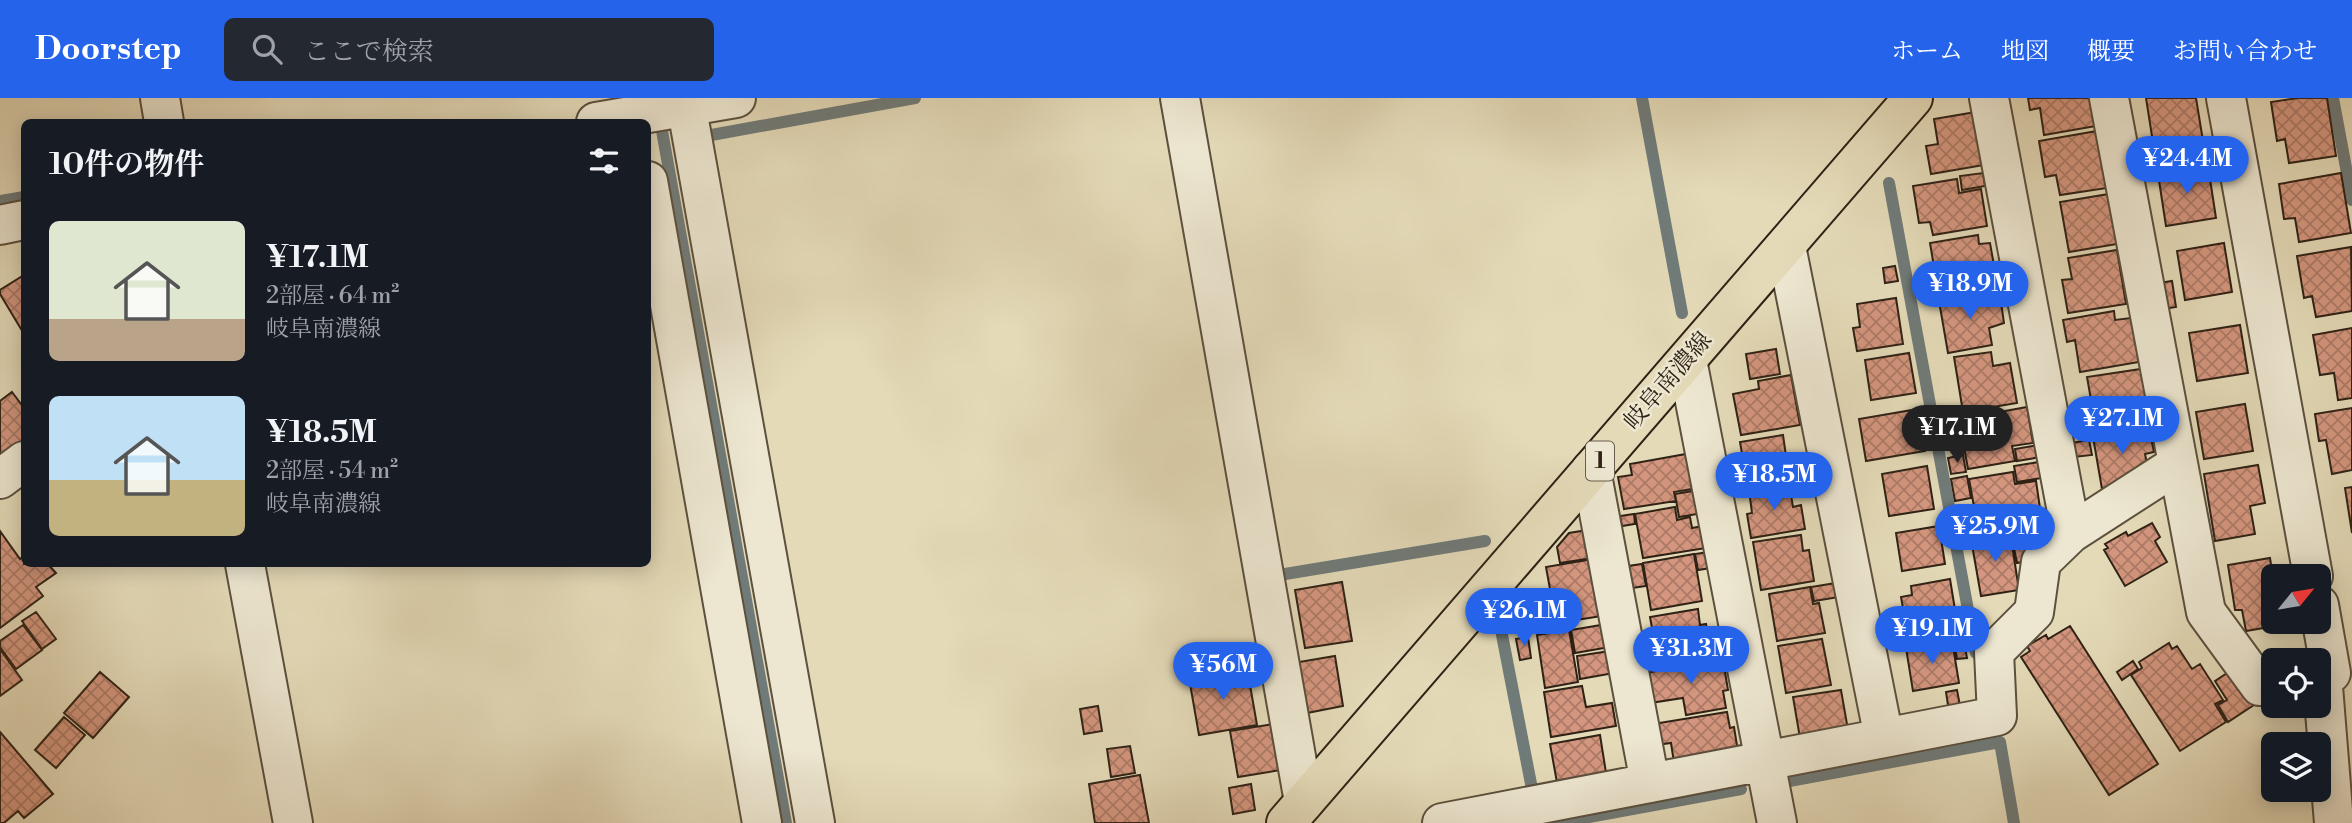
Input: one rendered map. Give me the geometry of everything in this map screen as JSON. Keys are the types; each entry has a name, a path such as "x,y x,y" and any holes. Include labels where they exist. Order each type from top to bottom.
{"main road":[{"name":"岐阜南濃線","path":"1294,817 1913,98"}],"street":[{"path":"160,98 164,119"},
{"path":"610,119 657,109 736,98"},
{"path":"1180,98 1294,817"},
{"path":"1989,98 2071,533"},
{"path":"2109,98 2206,612 2261,686"},
{"path":"2226,98 2311,564"},
{"path":"657,109 815,823"},
{"path":"651,198 762,823"},
{"path":"0,225 21,221"},
{"path":"1786,246 1884,738"},
{"path":"1687,360 1777,823"},
{"path":"0,479 21,463"},
{"path":"1443,823 1997,716 1994,652 2034,612 2041,562 2071,533 2178,464"},
{"path":"1591,470 1650,783"},
{"path":"246,567 293,823"},
{"path":"2331,673 2333,823"}],"building":[{"path":"2028,98 2091,98 2096,126 2044,135 2040,108 2030,110"},
{"path":"2146,98 2196,98 2203,141 2154,149"},
{"path":"2327,98 2336,156 2289,163 2285,139 2277,141 2271,102"},
{"path":"1976,112 1984,165 1931,174 1926,146 1938,144 1934,119"},
{"path":"2097,131 2107,188 2060,195 2056,175 2045,177 2039,141"},
{"path":"2155,153 2158,172 2137,175 2134,156"},
{"path":"2208,166 2216,218 2166,226 2158,174"},
{"path":"1983,173 1985,186 1962,190 1960,176"},
{"path":"2341,173 2351,233 2299,242 2295,218 2284,219 2279,184"},
{"path":"1957,179 1959,193 1981,189 1987,226 1933,235 1930,222 1919,223 1913,186"},
{"path":"2109,194 2117,244 2069,252 2060,202"},
{"path":"1978,235 1979,244 1990,243 1995,271 1972,274 1974,285 1938,291 1930,243"},
{"path":"2224,243 2232,292 2185,300 2177,251"},
{"path":"2351,247 2352,311 2316,317 2312,296 2304,298 2297,256"},
{"path":"2117,250 2126,304 2068,313 2062,280 2072,279 2068,258"},
{"path":"1895,266 1898,281 1885,283 1883,268"},
{"path":"21,277 21,329 0,294 0,290"},
{"path":"2172,281 2176,307 2157,310 2153,284"},
{"path":"1989,292 1991,303 2001,302 2004,323 1989,328 1992,345 1948,353 1939,301"},
{"path":"1896,298 1903,344 1857,351 1853,328 1860,327 1857,304"},
{"path":"2114,311 2115,320 2131,318 2139,362 2080,372 2075,340 2067,342 2063,320"},
{"path":"2240,325 2248,373 2197,381 2189,333"},
{"path":"2352,328 2352,398 2338,400 2334,373 2320,375 2313,335"},
{"path":"1776,349 1780,374 1750,379 1746,354"},
{"path":"1991,352 1993,366 2010,363 2017,403 1963,412 1954,357"},
{"path":"1909,353 1916,393 1871,400 1865,360"},
{"path":"2141,369 2148,411 2141,412 2143,420 2096,428 2087,377"},
{"path":"1791,375 1800,425 1741,435 1733,394 1759,389 1758,381"},
{"path":"12,392 21,404 21,448 0,464 0,401"},
{"path":"2245,404 2253,451 2204,459 2196,412"},
{"path":"2027,407 2033,443 2012,446 2015,461 1968,469 1960,425 1983,421 1983,415"},
{"path":"2352,408 2352,470 2332,474 2326,440 2319,441 2315,414"},
{"path":"1918,409 1925,451 1866,461 1859,419"},
{"path":"2149,428 2154,452 2145,454 2148,469 2118,486 2102,489 2093,437"},
{"path":"1783,435 1786,456 1791,455 1795,478 1741,487 1737,466 1744,465 1740,442"},
{"path":"2089,440 2092,455 2074,457 2071,443"},
{"path":"2039,445 2041,457 2017,461 2015,449"},
{"path":"1686,454 1692,489 1674,492 1676,501 1624,509 1618,477 1632,475 1630,464"},
{"path":"1963,455 1966,472 1951,474 1948,458"},
{"path":"2039,462 2042,478 2017,482 2014,466"},
{"path":"2258,465 2265,503 2250,506 2255,534 2215,541 2204,474"},
{"path":"1927,466 1934,509 1889,516 1882,474"},
{"path":"1809,467 1810,478 1797,480 1795,470"},
{"path":"2013,472 2015,484 2036,481 2041,515 2021,518 2022,522 1978,529 1969,479"},
{"path":"1967,476 1971,498 1955,501 1951,479"},
{"path":"1816,479 1818,493 1795,497 1793,483"},
{"path":"1789,483 1793,507 1801,505 1805,529 1751,538 1747,514 1752,513 1749,490"},
{"path":"2352,487 2352,533 2345,488"},
{"path":"1699,490 1703,513 1679,517 1675,494"},
{"path":"1675,507 1677,520 1690,517 1692,528 1703,526 1706,548 1643,558 1635,514"},
{"path":"1634,514 1635,524 1622,526 1620,516"},
{"path":"2152,523 2160,537 2155,541 2167,562 2125,586 2104,550 2108,548 2105,544 2126,532 2128,536"},
{"path":"1939,526 1945,564 1902,571 1896,533"},
{"path":"1588,530 1593,558 1560,563 1557,547 1569,533"},
{"path":"0,531 21,558 21,567 51,567 56,573 36,587 43,596 0,628"},
{"path":"2010,532 2019,590 1981,596 1971,539"},
{"path":"1801,535 1803,551 1809,550 1814,581 1761,590 1753,542"},
{"path":"2025,541 2028,561 2017,563 2013,543"},
{"path":"1709,552 1711,568 1698,570 1695,554"},
{"path":"1694,554 1702,601 1651,610 1643,563"},
{"path":"2270,558 2271,564 2261,564 2261,628 2246,631 2242,610 2235,610 2228,565"},
{"path":"1593,559 1602,616 1544,625 1540,603 1552,600 1546,567"},
{"path":"1642,564 1646,586 1625,589 1621,567"},
{"path":"1950,579 1957,622 1907,631 1901,597 1912,595 1911,586"},
{"path":"1342,582 1352,641 1305,648 1295,590"},
{"path":"1836,583 1839,597 1814,601 1811,587"},
{"path":"1810,587 1813,604 1819,603 1825,633 1777,641 1769,594"},
{"path":"1698,609 1700,625 1706,624 1711,652 1658,661 1650,617"},
{"path":"36,612 56,639 42,649 22,621"},
{"path":"1607,624 1610,647 1575,653 1571,630"},
{"path":"23,625 42,650 16,669 0,647 0,641"},
{"path":"1961,626 1967,658 1957,659 1953,638 1945,639 1944,629"},
{"path":"2070,626 2158,764 2109,795 2021,657 2030,651 2027,646 2046,635 2048,639"},
{"path":"1569,630 1578,682 1545,688 1537,635"},
{"path":"1528,637 1531,658 1520,660 1516,639"},
{"path":"1822,639 1831,685 1786,693 1778,646"},
{"path":"1952,640 1959,683 1913,691 1906,648"},
{"path":"2169,643 2172,649 2177,646 2192,669 2200,664 2223,700 2215,704 2226,722 2180,751 2131,675 2142,668 2139,662"},
{"path":"0,649 22,680 0,696"},
{"path":"1610,651 1614,673 1580,679 1577,656"},
{"path":"1335,656 1343,706 1307,713 1299,662"},
{"path":"1723,660 1728,690 1723,691 1726,708 1686,715 1683,698 1650,703 1645,673"},
{"path":"2133,661 2138,669 2122,680 2117,672"},
{"path":"1247,668 1257,725 1199,735 1189,678"},
{"path":"2235,668 2257,703 2228,722 2218,705 2227,700 2215,681"},
{"path":"100,672 129,697 93,738 64,713"},
{"path":"1582,686 1586,707 1612,703 1616,726 1551,737 1544,692"},
{"path":"1841,690 1848,730 1800,738 1793,697"},
{"path":"1957,690 1961,711 1949,712 1946,692"},
{"path":"1098,706 1102,731 1084,734 1080,709"},
{"path":"1727,712 1730,728 1734,727 1739,758 1675,769 1671,743 1657,745 1653,724"},
{"path":"64,717 85,735 56,768 35,750"},
{"path":"1273,724 1281,770 1238,777 1230,731"},
{"path":"0,732 53,794 24,818 18,811 4,823 0,823"},
{"path":"1600,735 1607,779 1558,788 1550,744"},
{"path":"1130,746 1135,773 1111,777 1107,749"},
{"path":"1140,775 1149,823 1095,823 1089,784"},
{"path":"1251,784 1255,810 1233,814 1229,788"}],"waterway":[{"path":"706,136 915,98"},
{"path":"1642,98 1682,313"},
{"path":"2333,98 2352,200"},
{"path":"659,114 786,823"},
{"path":"1889,183 1976,653"},
{"path":"0,201 21,198"},
{"path":"1285,574 1485,541"},
{"path":"1502,635 1533,794"},
{"path":"1784,782 2000,742 2014,823"},
{"path":"1557,823 1741,789"}]}
